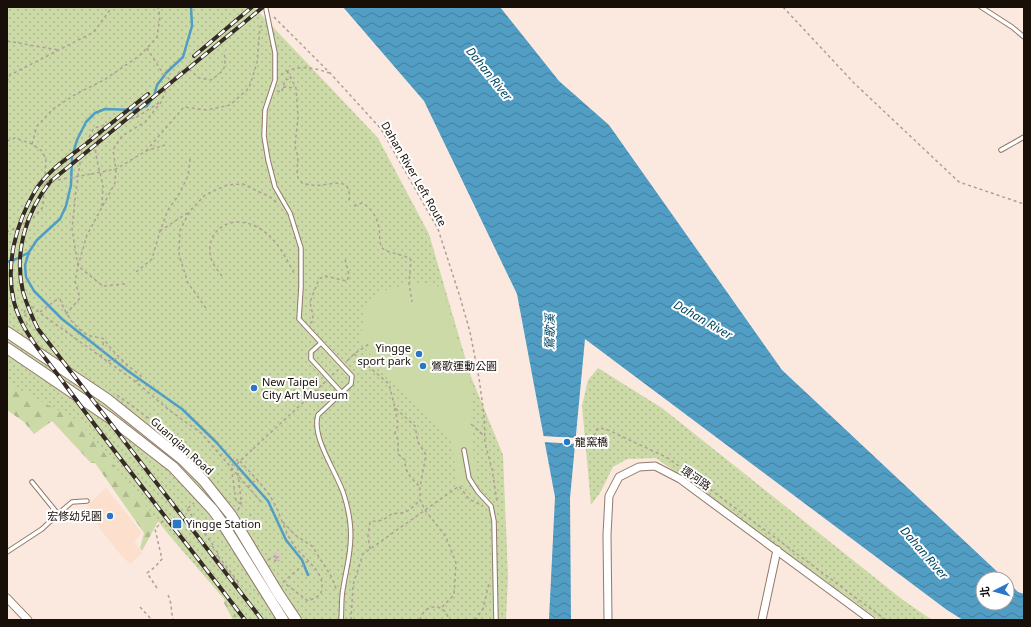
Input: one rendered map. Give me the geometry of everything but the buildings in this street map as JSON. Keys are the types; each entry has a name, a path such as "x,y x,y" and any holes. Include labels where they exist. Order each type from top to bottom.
{"street":[{"name":"Guanqian Road","path":"7,332 107,399 182,459 204,481 231,515 296,620"},
{"name":"Guanqian Road","path":"7,348 110,418 173,467 214,510 283,620"},
{"name":"環河路","path":"608,620 607,535 609,496 619,477 639,467 655,466 680,479 871,620"},
{"path":"762,620 777,550"},
{"path":"7,598 28,620"}],"lane":[{"path":"981,7 1012,27 1024,37"},
{"path":"266,9 275,52 275,80 265,110 264,136 275,187 290,213 302,248 299,319 352,376 352,384 318,415 316,422 326,454 344,494 349,516 351,546 342,591 341,620"},
{"path":"1000,150 1024,137"},
{"path":"321,343 311,352 311,359 342,393"},
{"path":"464,450 469,478 478,492 491,506 494,520 496,620"},
{"path":"32,482 58,514"},
{"path":"7,552 42,530 72,502 88,501"}],"path":[{"path":"7,82 10,75 94,32 112,7"},
{"path":"32,144 37,126 53,109 76,94 104,80 139,56 147,48 156,37 160,16 158,7"},
{"path":"783,7 854,83 959,182 1024,204"},
{"name":"Dahan River Left Route","path":"266,9 331,74 381,129 438,229 470,332 479,378 484,415 484,436 471,424"},
{"path":"146,151 184,107 207,110 230,105 250,88 257,63 260,27 268,19"},
{"path":"7,41 59,50"},
{"path":"147,48 160,69 171,81"},
{"path":"66,314 80,298 75,281 87,235 115,183 116,169 113,150 122,136 145,122 162,101 167,85 180,71 190,70 199,78 211,80 224,71 224,51"},
{"path":"275,80 287,71 296,68 317,69 331,74"},
{"path":"287,71 296,88 298,117 295,146 298,157 298,178 302,184 308,185 320,185 336,182 343,183 348,187 350,194 349,201"},
{"path":"272,90 282,92 285,80 292,78"},
{"path":"283,87 296,88"},
{"path":"125,284 103,286 78,266 72,229 82,150 94,128 137,117 162,101"},
{"path":"102,208 103,185 99,174 95,146 104,126"},
{"path":"7,141 16,138 32,144 42,151 46,159 46,182 42,207 31,220 7,232"},
{"path":"46,182 99,174 116,169 146,151 165,146"},
{"path":"136,272 152,259 168,210 178,196 188,176 190,159"},
{"path":"206,308 188,283 179,255 180,230 190,211 204,195 227,185 243,184 272,198 278,203"},
{"path":"354,206 362,203 367,205 377,219 381,246 384,250 408,256 411,260 409,283 412,302"},
{"path":"160,231 190,211"},
{"path":"222,276 212,262 210,248 214,233 225,224 238,222 255,225 271,237 283,252 301,287"},
{"path":"304,325 312,322 313,316 310,302 319,279 325,276 347,281 345,259"},
{"path":"40,312 56,300 60,299 66,314 86,334 104,339 111,349 141,376 136,382"},
{"path":"22,332 30,319 23,314 29,305 136,382 169,410 201,433 263,504"},
{"path":"101,356 104,339"},
{"path":"237,510 241,504 241,500 237,464 354,354 369,344"},
{"path":"354,354 389,384 398,425 395,433 398,440 398,454 405,460 405,468 408,476 420,487"},
{"path":"107,361 120,358"},
{"path":"395,408 415,426 418,442 426,455 420,487 420,500 425,510 446,537 456,564 454,595 441,608"},
{"path":"231,466 238,459 257,479 271,498 295,547 308,561 318,572 322,581 322,589 318,596 308,601 282,583 308,561"},
{"path":"231,466 236,501 241,504"},
{"path":"248,487 257,479"},
{"path":"351,620 353,586 363,554 459,486 469,499 486,508"},
{"path":"370,549 368,536 370,522 383,520 393,513 401,514 412,508 420,500"},
{"path":"196,502 187,509 239,585"},
{"path":"157,588 147,573 162,559 155,529 167,517 171,522"},
{"path":"280,519 295,535 312,546 331,576"},
{"path":"268,560 277,555 278,557 274,559 275,561 277,559 279,561"},
{"path":"475,620 483,609 489,582"},
{"path":"168,595 174,620"},
{"path":"140,607 152,620"},
{"path":"420,620 423,612 427,609 436,607 441,608 448,616 449,620"}],"shaded area":[{"name":"宏修幼兒園","path":"106,488 142,533 134,541 142,553 130,564 119,553 98,526 88,505"}],"green space":[{"path":"7,7 254,7 378,138 429,234 470,374 503,455 508,576 506,620 240,620 225,600 169,535 80,422 7,383"},
{"name":"鶯歌運動公園","path":"412,283 442,287 472,389 471,424 476,483 456,484 453,444 360,343 365,310 383,291"},
{"path":"598,368 662,408 903,600 932,620 879,620 656,458 627,459 613,467 600,493 591,505 582,406 588,380"},
{"path":"7,379 90,427 160,518 142,551 140,548 144,533 95,463 91,463 52,421 34,434 24,422 7,410"},
{"path":"225,600 240,620 233,620 224,603"}],"water":[{"path":"343,7 500,7 559,81 609,125 782,370 996,571 975,571 975,611 1015,611 1015,589 1024,594 1024,620 963,620 947,610 585,339 570,498 571,620 549,620 555,497 517,294 424,101"}],"pier":[{"path":"542,436 578,438 577,444 543,442"}],"waterway":[{"path":"191,7 192,26 183,57 167,72 157,85 154,96 147,106 134,110 105,109 95,113 86,122 77,140 72,157 71,185 66,206 60,219 37,240 29,252 25,265 26,277 34,291 62,319 128,371 182,409 216,442 268,501 286,540 302,560 308,575"},
{"path":"7,262 28,253"}],"tunnel":[{"path":"274,555 279,561"}],"railway":[{"path":"194,56 252,7"},
{"path":"262,620 38,329 23,292 20,263 21,248 28,221 41,194 50,182 263,7"},
{"path":"148,94 58,165 35,191 22,217 14,245 11,274 14,302 23,325 36,346 110,445 245,620"}],"place":[{"name":"Yingge sport park","path":"419,354"},
{"name":"鶯歌運動公園","path":"423,366"},
{"name":"New Taipei City Art Museum","path":"254,388"},
{"name":"龍窯橋","path":"567,442"},
{"name":"宏修幼兒園","path":"110,516"},
{"name":"Yingge Station","path":"177,524"}],"water label":[{"name":"Dahan River","path":"489,74"},
{"name":"Dahan River","path":"703,320"},
{"name":"鶯歌溪","path":"550,332"},
{"name":"Dahan River","path":"924,553"}]}
